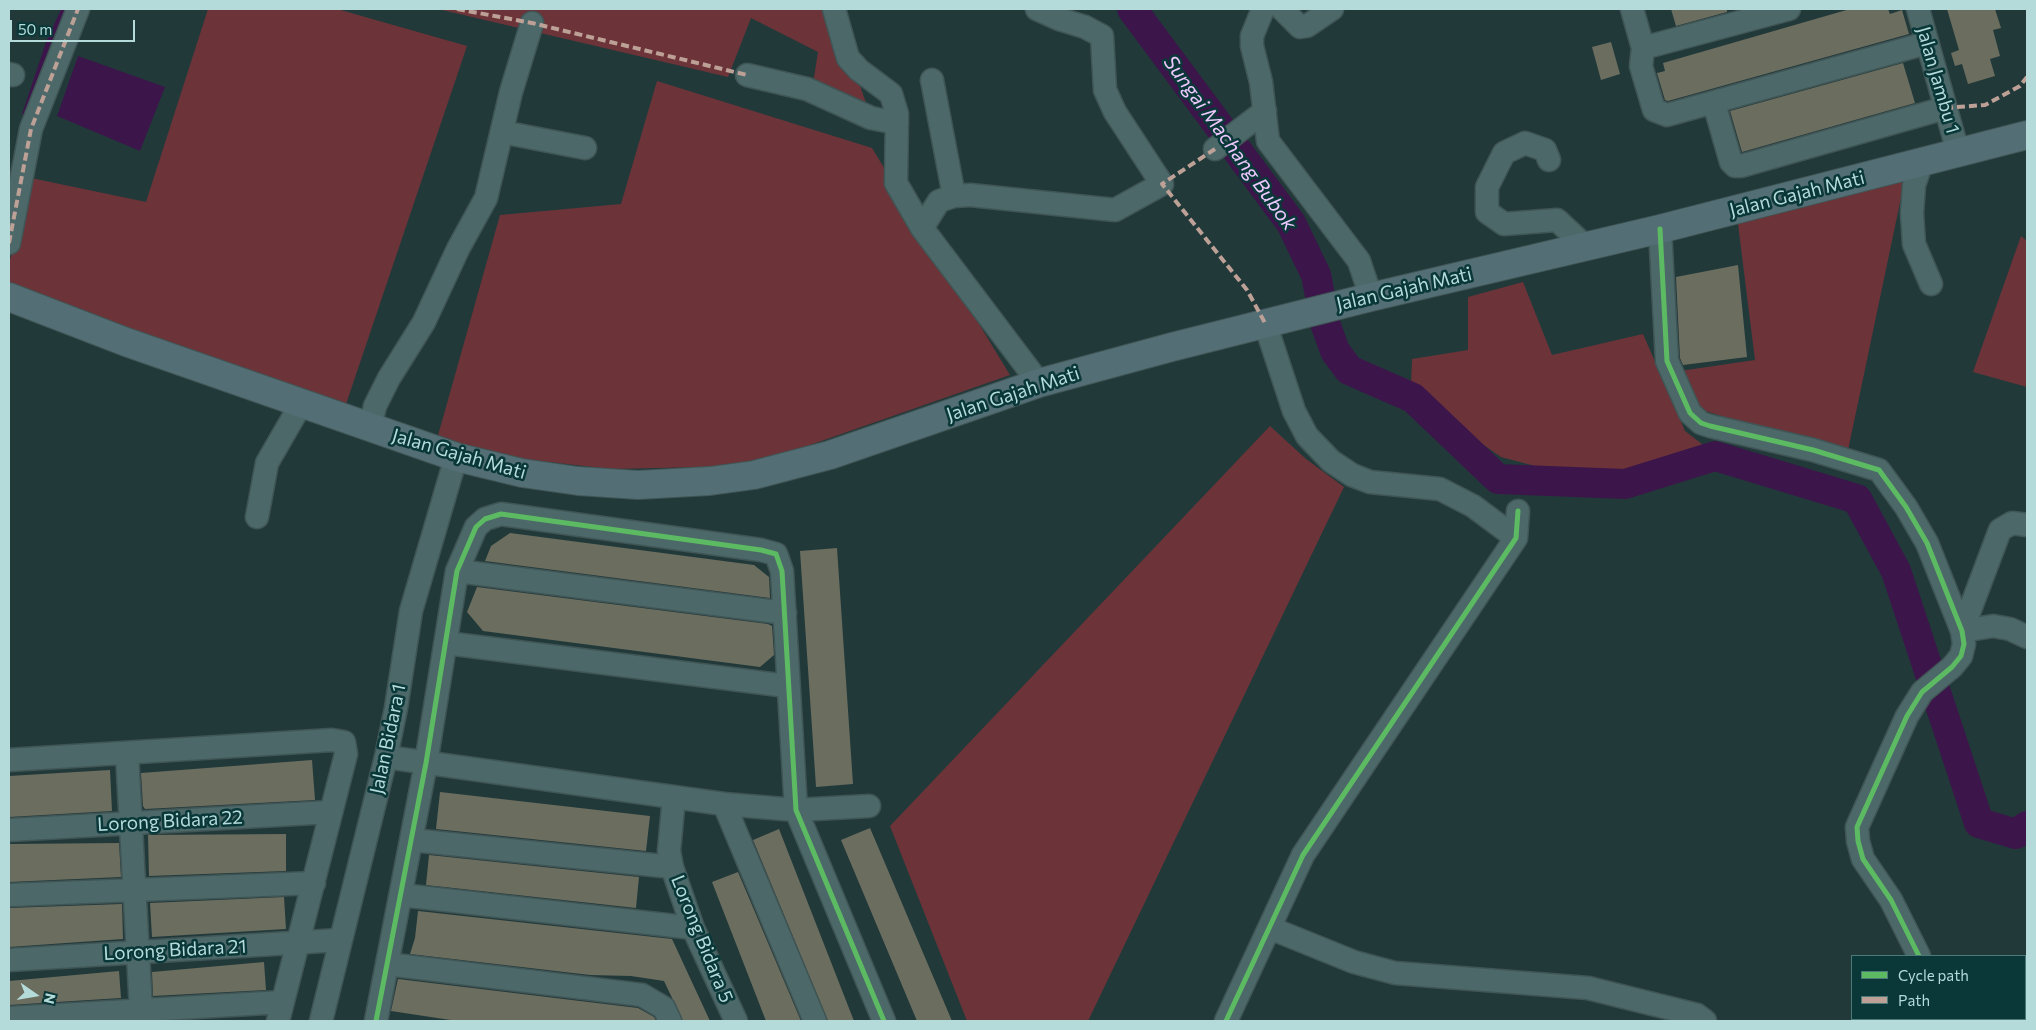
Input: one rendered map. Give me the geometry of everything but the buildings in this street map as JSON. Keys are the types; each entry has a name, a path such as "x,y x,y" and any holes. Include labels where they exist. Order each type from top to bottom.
{"main road":[{"name":"Jalan Gajah Mati","path":"9,297 126,342 456,457 522,473 578,481 638,485 710,481 754,475 830,455 1039,383 1265,323 1660,229 2027,135"}],"street":[{"path":"9,243 30,129 78,9"},
{"path":"834,9 848,58 859,70 890,94 897,114 896,183 922,228 1039,383"},
{"path":"922,228 939,201 954,196 1116,210 1162,184 1115,112 1106,90 1102,36 1085,27 1059,19 1037,9"},
{"path":"1263,9 1252,36 1265,111 1268,141 1359,261 1361,299"},
{"path":"1282,9 1300,27 1307,26 1332,9"},
{"path":"1632,9 1643,48 1641,66 1654,110 1667,115 1927,43"},
{"path":"1643,48 1789,9"},
{"name":"Jalan Jambu 1","path":"1918,9 1958,152"},
{"path":"370,428 375,406 389,378 424,322 458,249 486,198 511,92 532,23"},
{"path":"747,75 807,89 870,118 897,123"},
{"path":"932,80 954,196"},
{"path":"1714,102 1731,162 1735,166 1741,166 1945,108"},
{"path":"1215,149 1265,111"},
{"path":"502,132 585,148"},
{"path":"1549,160 1545,150 1526,143 1504,153 1487,187 1487,212 1504,224 1557,220 1586,246"},
{"path":"1922,162 1914,185 1913,236 1914,244 1930,284"},
{"path":"1660,229 1667,360 1690,413 1701,423 1710,426 1813,450 1878,470 1906,507 1927,543 1962,631 1964,644 1961,656 1952,667 1922,692 1907,716 1857,827 1858,841 1863,859 1892,900 1919,955"},
{"path":"1265,323 1294,411 1307,436 1331,461 1352,475 1370,482 1440,489 1473,506 1516,538"},
{"path":"257,517 268,463 301,404"},
{"name":"Jalan Bidara 1","path":"320,1021 386,757 396,708 411,611 456,457"},
{"path":"1226,1021 1303,856 1516,538 1518,511"},
{"path":"376,1021 426,763 457,570 476,527 486,519 501,514 761,550 776,554 782,571 787,686 796,810 884,1021"},
{"path":"1962,631 2000,530 2012,523 2027,526"},
{"path":"457,570 785,613"},
{"path":"1962,631 1993,626 2010,629 2027,637"},
{"path":"446,643 787,686"},
{"path":"9,760 332,740 344,742 346,754 280,1012 141,1010 9,1018"},
{"path":"127,754 141,1010"},
{"path":"386,757 724,804 796,810 869,806"},
{"name":"Lorong Bidara 5","path":"674,797 668,850 672,867 693,928 736,1021"},
{"path":"724,804 814,1021"},
{"name":"Lorong Bidara 22","path":"9,830 331,812"},
{"path":"412,840 672,867"},
{"path":"9,896 314,882"},
{"path":"401,895 693,928"},
{"path":"1270,928 1354,962 1395,973 1588,988 1697,1015 1705,1021"},
{"name":"Lorong Bidara 21","path":"9,960 340,940"},
{"path":"387,964 642,995 664,1008 670,1021"}],"shaded area":[{"path":"208,9 337,9 467,46 344,410 9,287 9,264 31,178 146,202"},
{"path":"438,9 829,9 850,57 874,126 810,103 818,52 751,18 728,77"},
{"path":"78,56 165,87 140,151 57,116"},
{"path":"657,81 872,148 1010,375 750,466 611,469 514,458 437,439 500,215 621,204"},
{"path":"1906,174 1847,455 1699,409 1680,371 1755,360 1738,224"},
{"path":"2021,236 2027,241 2027,387 1973,372"},
{"path":"1523,282 1552,355 1643,334 1685,431 1707,448 1619,474 1539,467 1501,457 1458,427 1411,385 1412,359 1468,350 1468,297"},
{"path":"1270,426 1306,459 1344,487 1088,1021 967,1021 890,826"}],"waterway":[{"path":"25,113 48,44 64,9"},
{"name":"Sungai Machang Bubok","path":"1132,9 1291,223 1316,275 1326,326 1335,351 1349,370 1413,398 1498,479 1625,484 1715,456 1857,499 1896,571 1979,823 2016,834 2027,826"}],"marked path":[{"path":"9,243 31,129 78,9"},
{"path":"457,9 532,23 747,75"},
{"path":"1945,108 1985,105 2020,86 2027,77"},
{"path":"1215,149 1162,184 1247,290 1265,323"}],"cycle path":[{"path":"1660,229 1667,361 1690,413 1701,423 1710,426 1813,450 1879,470 1906,507 1927,543 1962,631 1964,644 1961,656 1952,667 1922,692 1907,716 1857,827 1858,841 1863,859 1891,900 1918,955"},
{"path":"1226,1021 1303,855 1516,538 1518,511"},
{"path":"376,1021 426,763 457,571 476,527 485,519 501,514 761,550 776,554 782,571 796,810 884,1021"}]}
